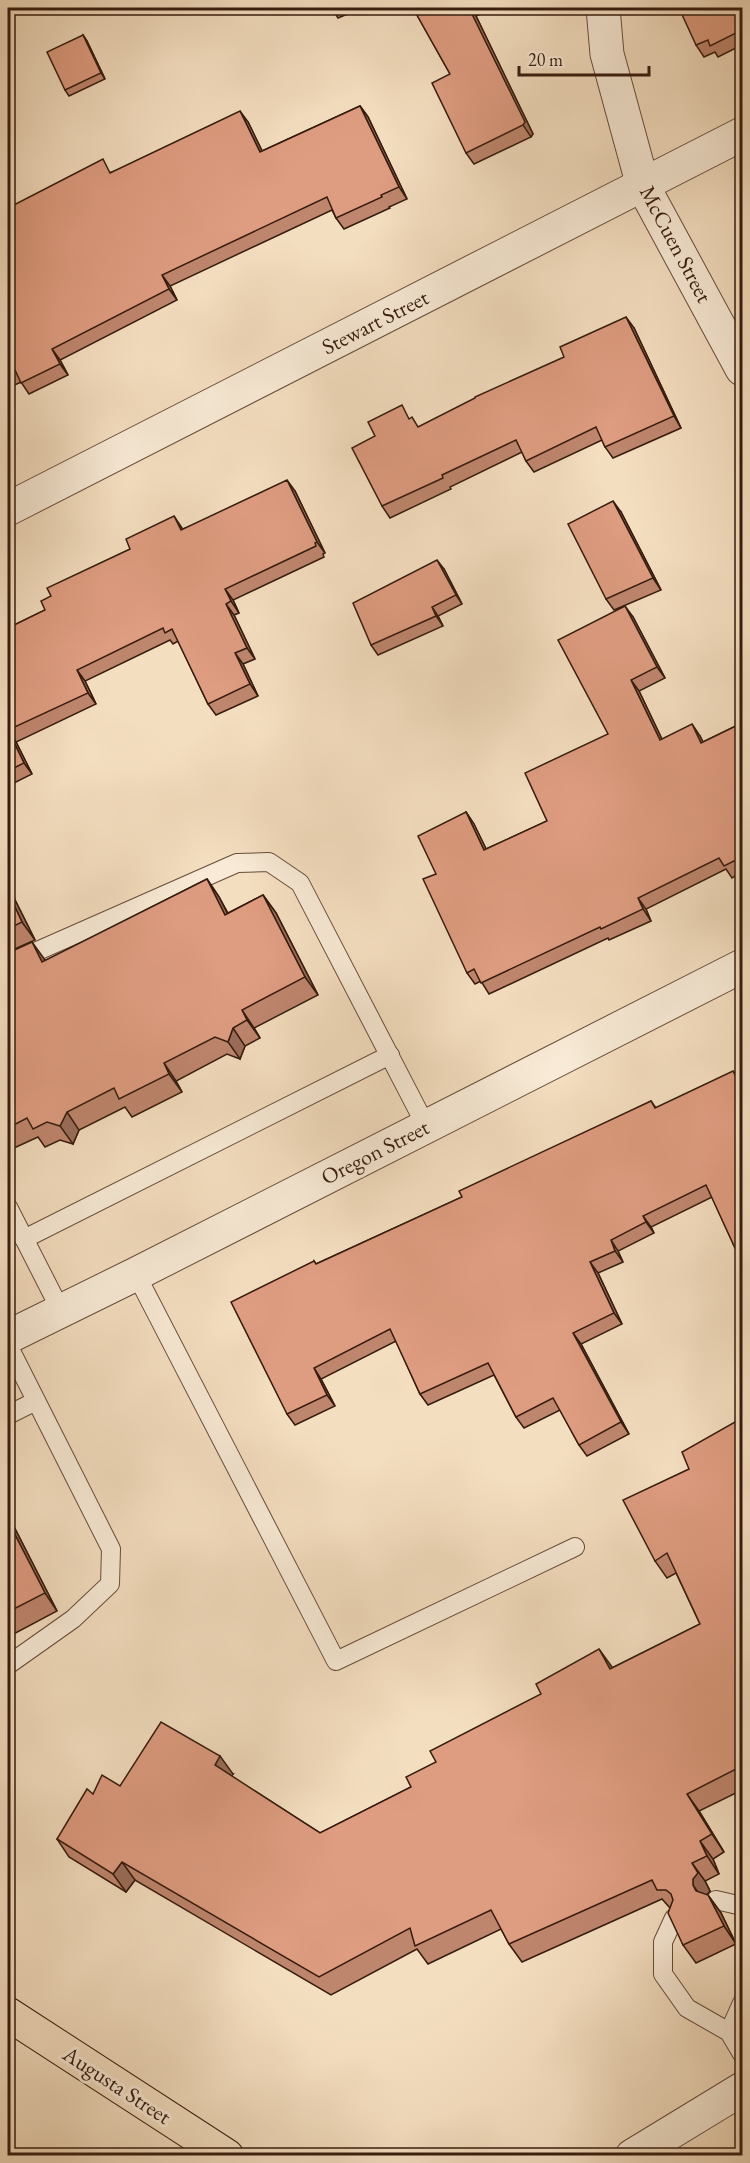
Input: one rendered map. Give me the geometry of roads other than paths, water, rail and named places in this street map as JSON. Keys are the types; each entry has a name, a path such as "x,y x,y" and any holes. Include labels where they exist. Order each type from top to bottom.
{"main road":[{"name":"Augusta Street","path":"8,2014 227,2156"}],"street":[{"name":"McCuen Street","path":"603,8 607,54 643,186 742,369"},
{"name":"Stewart Street","path":"8,509 742,134"},
{"name":"Oregon Street","path":"8,1336 136,1274 742,966"},
{"path":"632,2156 742,2089"}],"lane":[{"path":"8,964 237,863 268,862 300,883 426,1126"},
{"path":"24,1239 390,1055"},
{"path":"8,1207 61,1311"},
{"path":"136,1274 336,1661 575,1547"},
{"path":"8,1345 111,1549 110,1584 73,1619 8,1665"},
{"path":"8,1415 36,1401"},
{"path":"716,1900 742,1906"},
{"path":"674,1918 663,1942 663,1974 687,2008 729,2032 742,2054"},
{"path":"729,2032 742,2003"}]}
